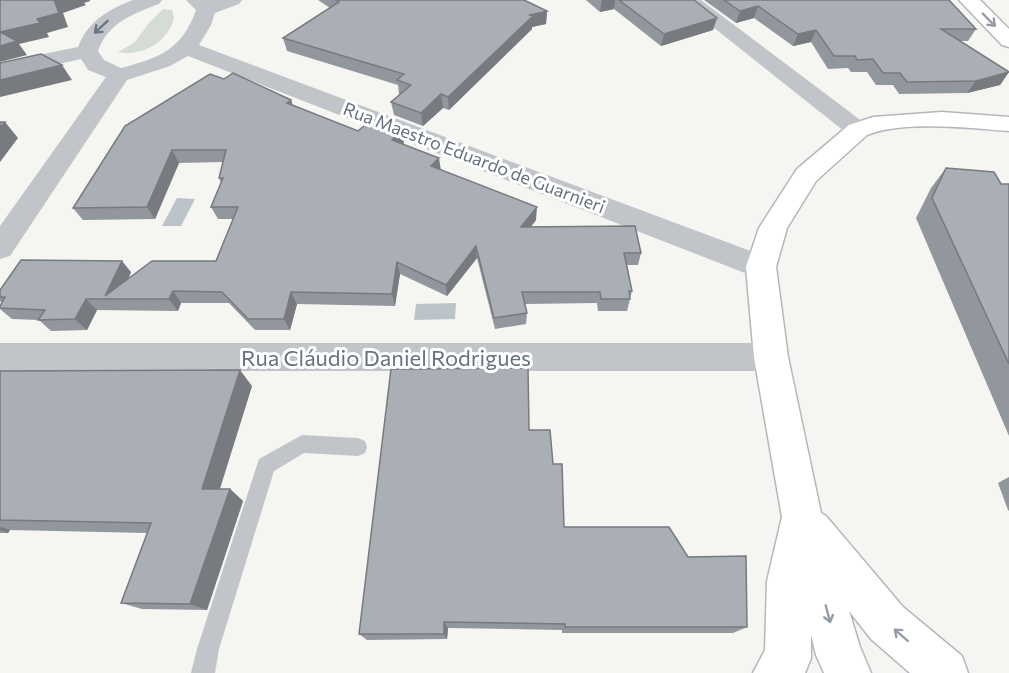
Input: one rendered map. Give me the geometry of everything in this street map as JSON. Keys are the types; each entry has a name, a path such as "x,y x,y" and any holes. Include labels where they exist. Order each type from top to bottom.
{"main road":[{"path":"969,0 1009,41"},
{"path":"983,114 1009,105"},
{"path":"848,673 839,655 802,517 771,357 761,267 773,228 806,175 858,130 881,123 983,114 1009,114"},
{"path":"942,119 1009,124"},
{"path":"776,673 788,658 789,581 802,517"},
{"path":"802,517 887,623 945,673"}],"street":[{"path":"119,75 96,65 87,51 91,35 124,4 152,0"},
{"path":"0,248 119,75 160,62 187,48 196,37 201,4 232,0"},
{"path":"689,0 858,130"},
{"name":"Rua Maestro Eduardo de Guarnieri","path":"187,48 761,267"},
{"path":"0,70 87,51"},
{"name":"Rua Cláudio Daniel Rodrigues","path":"0,357 771,357"}],"lane":[{"path":"204,673 208,649 266,465 302,444 358,447"}],"shaded area":[{"path":"163,9 172,10 174,18 171,27 160,41 145,50 118,52 135,42"},
{"path":"177,198 195,199 181,226 162,226"},
{"path":"456,303 455,319 414,320 416,304"}],"building":[{"path":"0,0 54,0 59,13 37,19 40,23 0,32"},
{"path":"336,0 524,0 547,11 530,15 533,16 448,97 441,94 421,113 391,102 411,85 397,80 404,74 283,38 339,2"},
{"path":"619,0 694,0 717,18 664,34"},
{"path":"724,0 949,0 976,29 941,29 1009,72 976,81 907,82 900,73 883,73 873,59 857,60 855,56 834,56 816,30 798,34 758,6 740,11"},
{"path":"0,32 17,41 0,46"},
{"path":"41,54 62,65 0,80 0,63"},
{"path":"233,73 291,100 287,103 358,131 372,119 402,130 392,140 439,158 431,166 537,207 521,227 635,226 641,253 624,253 632,291 629,291 630,299 601,299 600,292 522,292 527,313 494,318 476,246 446,285 397,262 392,294 291,292 284,319 248,319 222,292 173,291 169,299 86,299 75,319 38,320 45,310 0,308 5,297 0,297 0,290 21,260 122,261 105,296 152,261 216,261 238,207 211,207 223,178 219,178 226,150 172,150 147,207 73,208 125,126 210,74 224,79"},
{"path":"946,168 994,172 1001,184 1009,184 1009,364 932,198"},
{"path":"528,368 529,430 550,430 553,464 562,464 564,527 669,527 688,557 746,556 747,627 565,627 565,624 444,622 444,634 359,634 391,369"},
{"path":"240,370 202,489 230,489 190,604 121,603 151,523 0,520 0,371"}]}
